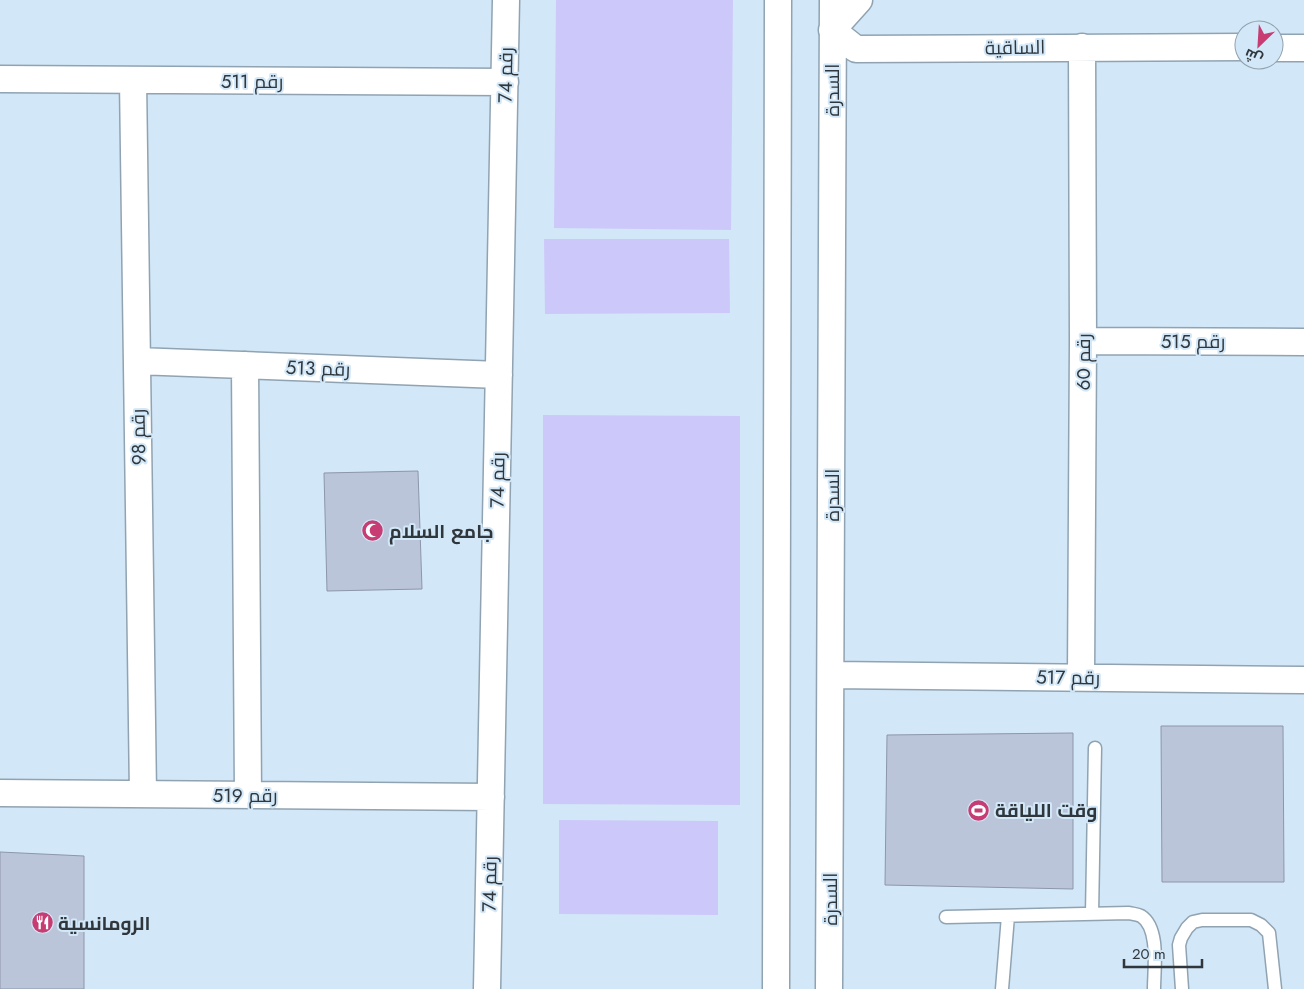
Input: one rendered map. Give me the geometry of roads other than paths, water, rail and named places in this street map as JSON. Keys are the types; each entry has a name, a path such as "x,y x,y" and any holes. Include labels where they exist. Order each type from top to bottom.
{"street":[{"name":"رقم 74","path":"487,989 506,0"},
{"path":"776,989 778,0"},
{"name":"السدرة","path":"829,989 833,0"},
{"path":"832,30 860,0"},
{"name":"الساقية","path":"832,30 856,49 1234,48"},
{"name":"رقم 60","path":"1081,677 1082,47"},
{"path":"1284,48 1304,48"},
{"name":"رقم 511","path":"0,79 505,82"},
{"name":"رقم 98","path":"133,80 143,794"},
{"name":"رقم 515","path":"1083,341 1304,342"},
{"name":"رقم 513","path":"137,361 499,375"},
{"path":"246,365 248,795"},
{"name":"رقم 517","path":"831,674 1304,680"},
{"name":"رقم 519","path":"0,793 490,797"}],"lane":[{"path":"1092,914 1094,748"},
{"path":"946,917 1129,913 1140,916 1149,924 1154,935 1154,989"},
{"path":"1002,989 1008,916"},
{"path":"1182,989 1179,945 1187,928 1193,922 1202,920 1251,920 1261,925 1269,934 1275,989"}],"place":[{"name":"جامع السلام","path":"373,531"},
{"name":"وقت اللياقة","path":"979,810"},
{"name":"الرومانسية","path":"42,923"}]}
